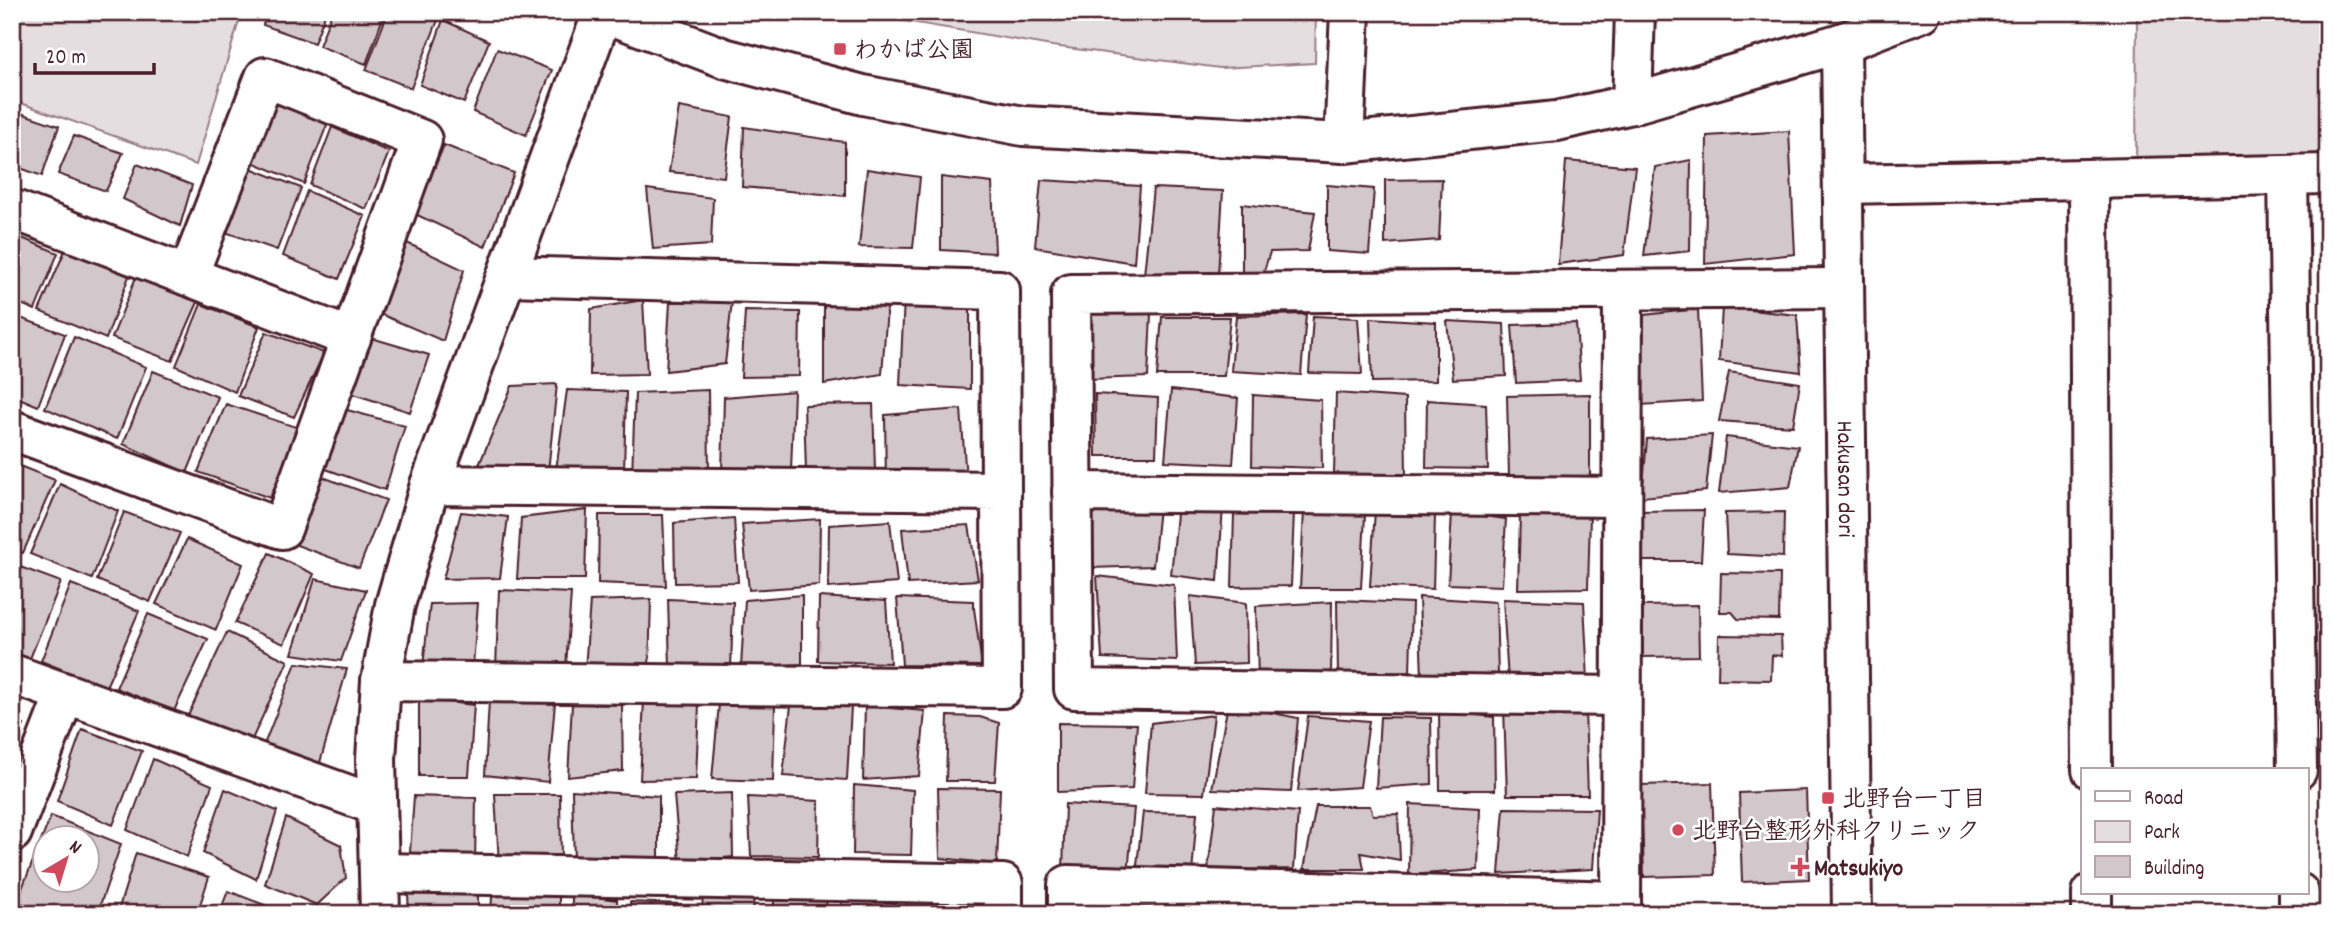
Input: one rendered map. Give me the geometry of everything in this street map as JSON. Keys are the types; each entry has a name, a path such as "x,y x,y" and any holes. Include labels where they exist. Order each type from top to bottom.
{"street":[{"path":"380,914 376,805 381,681 395,605 430,485 603,12 724,58 863,95 1023,127 1344,143 1557,121 1632,104 1841,43 1922,12"},
{"path":"1344,143 1350,12"},
{"path":"1632,104 1635,12"},
{"name":"Hakusan dori","path":"1841,43 1852,914"},
{"path":"12,430 282,529 422,140 265,77 188,276"},
{"path":"2288,174 2297,768"},
{"path":"1843,184 2328,174"},
{"path":"2089,179 2092,768"},
{"path":"12,209 351,338"},
{"path":"381,681 1002,688 1000,290 507,276"},
{"path":"1621,696 1074,690 1071,294 1844,288"},
{"path":"1068,914 1068,885 1621,907 1623,290"},
{"path":"430,485 1001,491"},
{"path":"1072,492 1622,497"},
{"path":"12,674 376,805"},
{"path":"12,831 65,694"},
{"path":"380,873 1003,884 1003,914"},
{"path":"2092,894 2092,914"},
{"path":"2299,894 2299,914"}],"green space":[{"path":"12,12 214,12 239,21 196,165 12,100"},
{"path":"852,12 1316,12 1315,63 1220,68 1052,46"},
{"path":"2137,12 2328,12 2328,167 2136,176"}],"building":[{"path":"267,12 326,12 314,43 263,25"},
{"path":"332,12 385,12 366,64 319,46"},
{"path":"388,12 440,15 411,88 366,70"},
{"path":"443,20 489,41 464,103 420,85"},
{"path":"497,49 552,70 526,135 473,112"},
{"path":"273,98 328,122 304,184 250,161"},
{"path":"679,107 732,117 724,177 669,172"},
{"path":"12,110 59,126 42,176 12,165"},
{"path":"332,127 389,152 366,209 310,185"},
{"path":"744,127 845,142 845,196 742,187"},
{"path":"1789,131 1795,254 1705,264 1707,136"},
{"path":"74,136 123,153 106,191 58,174"},
{"path":"444,145 514,173 485,247 415,214"},
{"path":"1691,160 1690,251 1644,256 1655,167"},
{"path":"1566,161 1635,167 1624,255 1558,264"},
{"path":"137,164 192,185 180,226 123,199"},
{"path":"248,167 301,188 277,250 225,232"},
{"path":"867,169 920,177 913,248 859,247"},
{"path":"941,177 992,183 995,253 941,250"},
{"path":"1442,179 1439,240 1385,244 1385,180"},
{"path":"1041,180 1140,186 1134,263 1035,247"},
{"path":"1327,185 1374,189 1369,254 1327,251"},
{"path":"1153,188 1223,191 1218,275 1144,275"},
{"path":"647,189 713,198 711,245 653,249"},
{"path":"307,191 365,216 339,279 283,256"},
{"path":"1242,204 1315,212 1308,251 1270,252 1263,274 1242,274"},
{"path":"12,234 58,253 35,310 12,300"},
{"path":"407,243 464,270 443,341 380,314"},
{"path":"66,248 129,276 106,339 39,311"},
{"path":"136,277 198,302 172,361 112,338"},
{"path":"904,297 970,305 970,389 900,385"},
{"path":"643,300 647,374 590,375 591,309"},
{"path":"732,301 725,364 666,371 670,302"},
{"path":"824,302 887,308 882,374 824,384"},
{"path":"201,304 259,327 235,392 176,366"},
{"path":"1722,307 1797,315 1801,372 1719,361"},
{"path":"1089,309 1151,314 1148,377 1088,379"},
{"path":"1698,309 1702,401 1641,405 1644,315"},
{"path":"745,311 800,312 799,376 741,377"},
{"path":"1306,314 1301,375 1231,371 1236,316"},
{"path":"12,315 65,334 38,406 12,395"},
{"path":"1313,316 1358,318 1362,374 1309,373"},
{"path":"1162,317 1230,317 1224,376 1157,376"},
{"path":"1370,318 1436,322 1436,381 1372,382"},
{"path":"1447,321 1504,324 1506,376 1453,379"},
{"path":"1576,323 1580,380 1516,383 1512,325"},
{"path":"266,332 324,353 294,417 238,396"},
{"path":"74,337 146,367 117,439 45,408"},
{"path":"368,337 429,355 410,412 347,392"},
{"path":"153,371 218,397 187,473 123,444"},
{"path":"1729,372 1800,383 1793,426 1719,421"},
{"path":"557,384 548,472 474,477 512,386"},
{"path":"567,390 626,392 624,472 556,470"},
{"path":"708,390 709,472 632,476 635,393"},
{"path":"1171,390 1238,398 1233,464 1165,461"},
{"path":"794,391 791,471 722,473 724,397"},
{"path":"1336,393 1405,398 1406,476 1334,473"},
{"path":"1095,394 1158,398 1156,456 1096,456"},
{"path":"1590,394 1590,478 1509,476 1507,396"},
{"path":"1253,395 1321,400 1322,468 1252,466"},
{"path":"1427,400 1486,404 1488,469 1426,468"},
{"path":"226,404 299,428 270,498 198,472"},
{"path":"873,404 875,469 806,472 804,405"},
{"path":"340,408 405,426 385,490 323,468"},
{"path":"961,409 966,479 886,482 885,415"},
{"path":"1712,435 1706,491 1642,497 1647,439"},
{"path":"1726,437 1798,446 1790,487 1719,493"},
{"path":"12,463 55,480 23,553 12,549"},
{"path":"320,476 386,500 359,568 291,543"},
{"path":"60,484 118,511 92,579 30,554"},
{"path":"1092,493 1160,498 1153,566 1090,568"},
{"path":"1178,504 1223,506 1218,581 1171,575"},
{"path":"587,510 585,579 517,579 521,518"},
{"path":"1375,510 1435,516 1433,589 1370,586"},
{"path":"1704,510 1701,561 1643,561 1641,511"},
{"path":"1304,511 1365,515 1361,588 1300,588"},
{"path":"124,512 180,533 150,602 97,580"},
{"path":"461,512 508,517 500,578 443,579"},
{"path":"1294,512 1291,586 1232,587 1234,514"},
{"path":"1452,512 1506,519 1502,586 1448,584"},
{"path":"1784,512 1783,557 1727,554 1725,513"},
{"path":"599,515 663,515 666,586 598,583"},
{"path":"1520,516 1590,516 1588,588 1518,589"},
{"path":"734,518 738,582 675,583 674,523"},
{"path":"820,519 819,585 749,590 742,524"},
{"path":"890,521 897,583 828,588 829,525"},
{"path":"969,525 978,580 908,584 902,529"},
{"path":"187,539 243,564 216,630 156,604"},
{"path":"269,553 314,574 284,644 235,623"},
{"path":"12,564 61,582 27,666 12,659"},
{"path":"1721,573 1780,574 1779,620 1738,619 1732,612 1720,612"},
{"path":"1097,576 1174,585 1177,661 1102,658"},
{"path":"315,579 366,590 341,661 292,654"},
{"path":"71,584 139,611 106,687 41,661"},
{"path":"499,590 571,593 566,667 496,667"},
{"path":"802,595 802,664 741,667 745,600"},
{"path":"1190,596 1246,603 1247,663 1195,665"},
{"path":"819,597 886,601 890,663 818,661"},
{"path":"1419,597 1496,602 1498,675 1422,677"},
{"path":"897,598 973,601 982,666 902,665"},
{"path":"651,599 649,670 585,670 590,601"},
{"path":"668,599 733,602 731,670 670,667"},
{"path":"1503,599 1584,602 1588,680 1508,681"},
{"path":"1337,600 1412,603 1410,672 1338,676"},
{"path":"1332,602 1331,674 1258,679 1256,606"},
{"path":"478,603 473,665 423,666 430,604"},
{"path":"1698,605 1699,656 1643,657 1642,606"},
{"path":"148,614 208,639 174,711 116,688"},
{"path":"227,632 288,661 249,746 187,718"},
{"path":"1719,635 1781,636 1782,656 1772,655 1771,680 1718,679"},
{"path":"296,663 347,669 319,766 260,755"},
{"path":"419,699 474,705 469,776 419,776"},
{"path":"489,700 555,703 548,782 485,775"},
{"path":"644,700 699,704 696,779 640,780"},
{"path":"572,704 622,705 623,771 568,777"},
{"path":"719,704 775,706 773,781 712,779"},
{"path":"1228,704 1298,718 1291,792 1212,789"},
{"path":"791,705 851,706 847,780 783,776"},
{"path":"865,706 925,711 919,776 863,780"},
{"path":"1504,708 1585,709 1588,795 1507,795"},
{"path":"1439,711 1494,717 1495,790 1440,790"},
{"path":"1214,715 1204,794 1145,793 1151,723"},
{"path":"948,716 980,717 999,723 995,781 946,781"},
{"path":"1308,716 1369,721 1360,787 1298,791"},
{"path":"1380,717 1431,718 1432,784 1376,788"},
{"path":"12,720 24,725 12,747"},
{"path":"1058,723 1137,724 1132,789 1058,792"},
{"path":"82,729 142,751 113,825 57,801"},
{"path":"153,759 212,785 187,857 127,830"},
{"name":"北野台整形外科クリニック","path":"1712,783 1715,875 1644,877 1641,785"},
{"path":"854,785 913,790 911,855 853,854"},
{"path":"938,788 1000,789 997,864 940,858"},
{"path":"225,789 277,811 256,879 203,853"},
{"path":"572,790 659,796 659,859 574,861"},
{"path":"1806,790 1809,879 1742,882 1739,793"},
{"path":"732,793 733,857 680,862 674,795"},
{"path":"495,794 560,794 561,860 499,864"},
{"path":"414,796 476,798 475,866 409,866"},
{"path":"748,797 819,801 818,857 751,856"},
{"path":"1065,804 1134,808 1128,873 1063,871"},
{"path":"1410,804 1480,808 1478,870 1409,875"},
{"path":"1216,805 1298,812 1294,869 1208,870"},
{"path":"1316,806 1370,806 1373,815 1398,814 1400,860 1361,853 1364,869 1304,869"},
{"path":"1504,808 1597,809 1593,869 1499,874"},
{"path":"1143,812 1197,813 1192,874 1136,874"},
{"path":"51,816 71,824 48,824"},
{"path":"286,818 341,845 346,878 317,905 265,884"},
{"path":"102,836 121,844 97,914 47,914 17,901 32,864 32,894 102,894"},
{"path":"136,853 209,877 197,914 117,914"},
{"path":"559,888 559,914 491,914 492,897"},
{"path":"228,891 275,909 274,914 219,914"},
{"path":"907,893 983,895 983,914 906,914"},
{"path":"408,894 478,895 478,914 409,914"},
{"path":"572,894 617,900 618,914 572,914"},
{"path":"703,895 753,897 754,914 702,914"},
{"path":"826,896 827,914 774,914 774,897"},
{"path":"894,896 894,914 841,914 842,897"},
{"path":"1172,901 1236,903 1235,914 1171,914"},
{"path":"630,902 681,904 681,914 631,914"},
{"path":"1307,903 1367,910 1367,914 1307,914"},
{"path":"1157,905 1157,914 1088,914 1088,911"},
{"path":"1298,905 1298,914 1251,914 1251,907"}],"place":[{"name":"わかば公園","path":"840,49"},
{"name":"北野台一丁目","path":"1828,798"},
{"name":"北野台整形外科クリニック","path":"1678,830"},
{"name":"Matsukiyo","path":"1800,867"}]}
